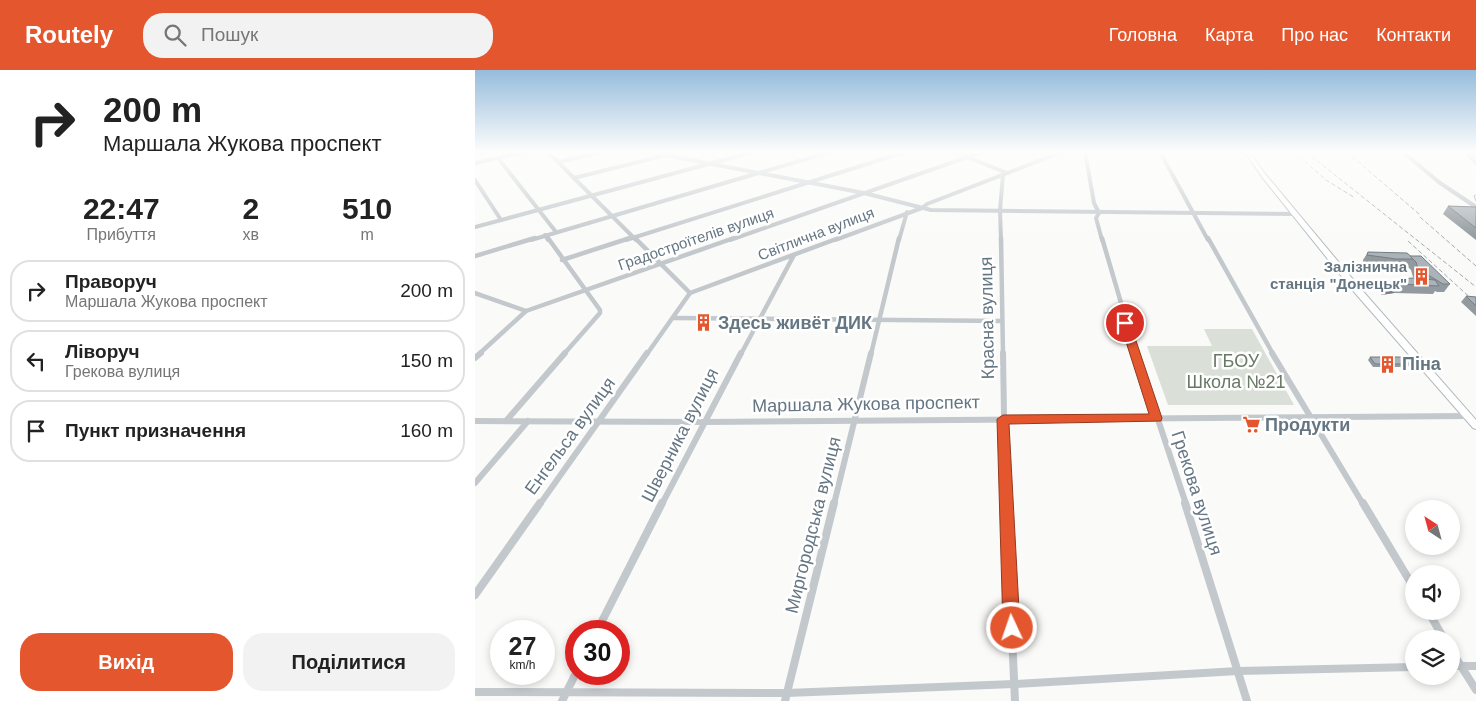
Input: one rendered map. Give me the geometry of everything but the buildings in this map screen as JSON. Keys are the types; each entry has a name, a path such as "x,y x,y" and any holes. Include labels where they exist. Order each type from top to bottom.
{"main road":[{"path":"1268,181 1365,299 1476,426"}],"street":[{"path":"476,181 501,220"},
{"path":"516,181 555,232"},
{"path":"577,181 658,264 690,293"},
{"path":"475,227 645,181"},
{"path":"475,256 728,181"},
{"path":"800,181 864,193 931,210 1295,214"},
{"path":"563,260 813,181"},
{"name":"Градостроїтелiв вулиця","path":"525,311 897,181"},
{"name":"Світлична вулиця","path":"690,293 922,208 987,181"},
{"name":"Красна вулиця","path":"1004,181 1000,210 1003,419 1015,701"},
{"name":"Грекова вулиця","path":"1090,181 1094,203 1099,212 1096,218 1125,323 1191,520 1247,701"},
{"path":"1176,181 1309,416 1405,573"},
{"path":"1438,181 1476,207"},
{"name":"Миргородська вулиця","path":"786,697 907,212"},
{"path":"505,421 600,313 545,235"},
{"name":"Шверника вулиця","path":"603,620 703,422 793,255"},
{"path":"475,293 525,311 475,358"},
{"name":"Енгельса вулиця","path":"475,595 690,293"},
{"path":"674,318 1002,321"},
{"name":"Маршала Жукова проспект","path":"475,421 703,422 1468,416"},
{"path":"475,483 528,421"},
{"path":"1461,666 1476,666"},
{"path":"1461,666 1476,690"},
{"path":"475,692 564,697 786,697 1238,671 1405,667"},
{"path":"564,697 570,685"}],"green space":[{"name":"ГБОУ Школа №21","path":"1204,329 1252,329 1294,405 1168,405 1147,346 1212,346"}],"tram line":[{"path":"1476,195 1474,196 1476,201"}],"railway":[{"path":"1328,181 1355,198"},
{"path":"1343,181 1476,287"},
{"path":"1381,181 1419,214"},
{"path":"1420,217 1476,266"},
{"path":"1408,241 1475,302"}],"place":[{"name":"Залізнична станція \"Донецьк\"","path":"1421,276"},
{"name":"Здесь живёт ДИК","path":"704,323"},
{"name":"Піна","path":"1388,364"},
{"name":"Продукти","path":"1251,425"}],"route":[{"path":"1012,628 1003,419 1156,418 1125,323"}]}
